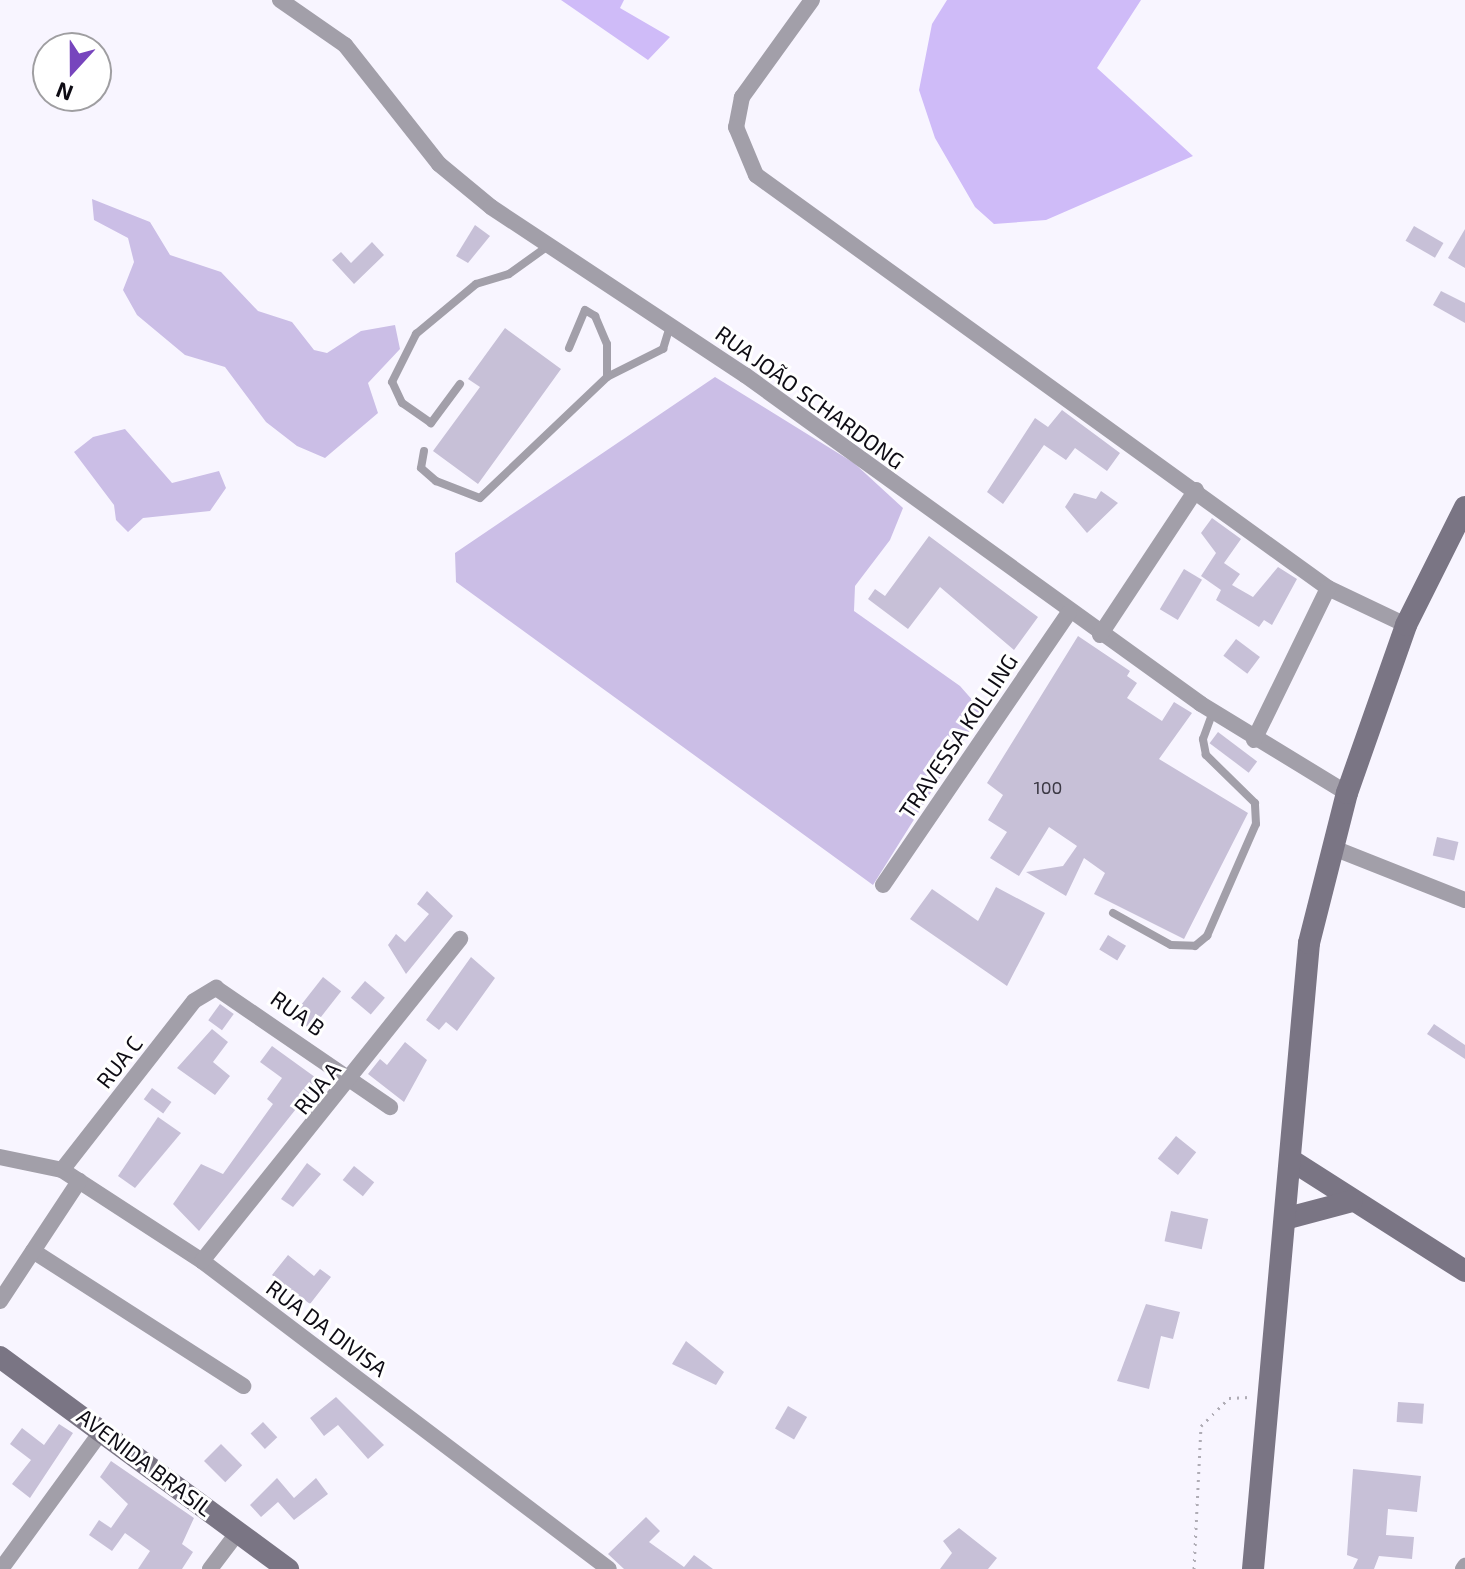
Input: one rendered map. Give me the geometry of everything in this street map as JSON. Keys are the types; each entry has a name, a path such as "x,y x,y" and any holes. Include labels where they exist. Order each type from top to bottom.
{"main road":[{"path":"1253,1569 1294,1162 1300,1024 1331,847 1406,625 1465,507"},
{"path":"1294,1162 1465,1271"},
{"path":"1288,1218 1352,1201"},
{"name":"AVENIDA BRASIL","path":"0,1357 103,1429 288,1569"}],"street":[{"name":"RUA JOÃO SCHARDONG","path":"280,0 345,45 439,164 549,246 670,326 1100,635 1254,740 1347,793"},
{"path":"812,0 742,97 736,127 756,175 1328,588 1406,625"},
{"path":"1100,635 1196,490"},
{"path":"1254,740 1328,588"},
{"name":"TRAVESSA KOLLING","path":"883,885 1069,612"},
{"path":"1331,847 1465,900"},
{"name":"RUA A","path":"202,1261 353,1080 460,939"},
{"name":"RUA B","path":"216,988 390,1107"},
{"name":"RUA C","path":"62,1170 194,1001 216,988"},
{"name":"RUA DA DIVISA","path":"0,1157 62,1170 202,1261 609,1569"},
{"path":"0,1301 79,1181"},
{"path":"33,1251 243,1386"},
{"path":"1,1569 103,1429"},
{"path":"210,1569 238,1532"}],"lane":[{"path":"460,384 431,423 402,403 392,382 416,334 476,284 509,274 549,246"},
{"path":"569,348 585,310 595,316 607,344 607,377"},
{"path":"424,451 421,468 436,481 480,498 607,377 663,349 670,326"},
{"path":"1113,913 1171,945 1195,946 1207,936 1256,824 1255,803 1206,755 1203,739 1213,712"}],"path":[{"path":"1194,1569 1201,1426 1229,1398 1270,1399"}],"shaded area":[{"path":"561,0 624,0 620,8 670,37 648,60"},
{"path":"947,0 1141,0 1097,68 1193,156 1046,220 994,224 975,207 935,138 919,90 932,24"},
{"path":"92,199 150,222 170,255 221,272 258,311 292,322 314,350 327,353 361,331 395,325 400,349 368,383 378,413 325,458 297,446 266,422 225,367 185,355 137,315 123,290 134,262 128,238 94,220"},
{"path":"715,377 854,463 903,508 890,540 855,586 854,611 960,686 982,711 873,885 456,582 455,553"},
{"path":"125,429 172,483 219,471 226,488 210,511 143,518 128,532 116,520 114,505 74,452 93,437"}],"building":[{"path":"475,225 490,236 468,263 456,256"},
{"path":"1414,226 1443,243 1435,258 1406,241"},
{"path":"1465,229 1465,268 1448,258"},
{"path":"372,242 384,255 354,284 332,260 341,252 351,263"},
{"path":"1441,291 1465,303 1465,323 1433,305"},
{"path":"505,328 561,369 478,484 433,451 480,387 468,379"},
{"path":"1062,410 1120,453 1107,471 1075,448 1066,460 1044,445 1003,504 987,492 1035,418 1048,427"},
{"path":"1101,491 1118,503 1087,533 1065,507 1074,493 1096,499"},
{"path":"1212,518 1241,539 1224,563 1240,574 1232,585 1253,597 1278,567 1297,579 1272,625 1264,620 1259,627 1216,600 1221,590 1201,576 1216,553 1201,533"},
{"path":"929,536 1038,617 1014,650 940,587 908,629 868,599 875,589 885,596"},
{"path":"1184,569 1202,580 1178,620 1160,609"},
{"path":"1078,636 1130,671 1127,676 1137,683 1127,698 1162,721 1174,702 1192,713 1159,759 1248,813 1184,939 1094,894 1105,873 1084,858 1066,896 1026,872 1063,866 1077,846 1049,827 1019,876 990,858 1007,832 988,820 1003,795 987,783"},
{"path":"1236,639 1260,657 1247,674 1223,656"},
{"path":"1218,732 1257,761 1249,773 1210,743"},
{"path":"1437,837 1458,842 1454,860 1433,856"},
{"path":"996,887 1045,913 1007,986 910,919 932,889 978,921"},
{"path":"427,891 453,916 406,974 388,945 396,934 405,942 429,914 417,904"},
{"path":"1108,935 1126,946 1117,960 1099,950"},
{"path":"471,957 495,978 457,1031 446,1022 439,1030 426,1020"},
{"path":"323,977 341,991 311,1030 293,1016"},
{"path":"365,981 385,998 371,1015 351,998"},
{"path":"220,1004 234,1014 222,1030 208,1020"},
{"path":"1434,1024 1465,1045 1465,1059 1427,1034"},
{"path":"212,1029 228,1042 213,1062 230,1076 215,1095 177,1068"},
{"path":"405,1042 427,1060 404,1102 368,1074 380,1059 387,1065"},
{"path":"272,1046 319,1080 199,1231 173,1204 201,1164 223,1174 273,1104 267,1099 282,1078 260,1062"},
{"path":"152,1088 171,1102 163,1113 144,1099"},
{"path":"158,1117 181,1133 135,1188 118,1176"},
{"path":"1176,1136 1196,1152 1178,1175 1158,1159"},
{"path":"307,1163 321,1174 293,1207 281,1199"},
{"path":"354,1166 374,1182 363,1196 343,1180"},
{"path":"1171,1211 1208,1219 1202,1249 1165,1241"},
{"path":"288,1255 314,1276 320,1269 331,1277 310,1304 272,1275"},
{"path":"1146,1304 1180,1312 1173,1339 1161,1336 1149,1389 1117,1381"},
{"path":"686,1341 724,1372 716,1385 672,1364"},
{"path":"336,1397 384,1445 368,1459 338,1425 324,1436 310,1418"},
{"path":"1398,1402 1424,1404 1423,1424 1397,1422"},
{"path":"788,1406 807,1417 794,1440 775,1429"},
{"path":"263,1422 277,1437 265,1449 251,1434"},
{"path":"59,1424 73,1433 30,1498 12,1484 31,1460 10,1444 22,1428 44,1445"},
{"path":"221,1444 242,1465 225,1482 204,1461"},
{"path":"111,1461 194,1518 182,1544 193,1552 182,1569 138,1569 150,1551 125,1533 112,1551 89,1535 99,1520 111,1528 128,1504 100,1477"},
{"path":"1353,1469 1421,1476 1417,1512 1388,1509 1386,1535 1414,1537 1412,1559 1379,1556 1374,1569 1353,1569 1358,1559 1347,1555"},
{"path":"277,1478 294,1498 316,1478 328,1494 294,1520 278,1502 261,1517 250,1505"},
{"path":"646,1517 660,1531 649,1542 684,1567 694,1555 713,1569 624,1569 608,1554"},
{"path":"959,1528 997,1558 988,1569 940,1569 952,1553 943,1541"}]}
